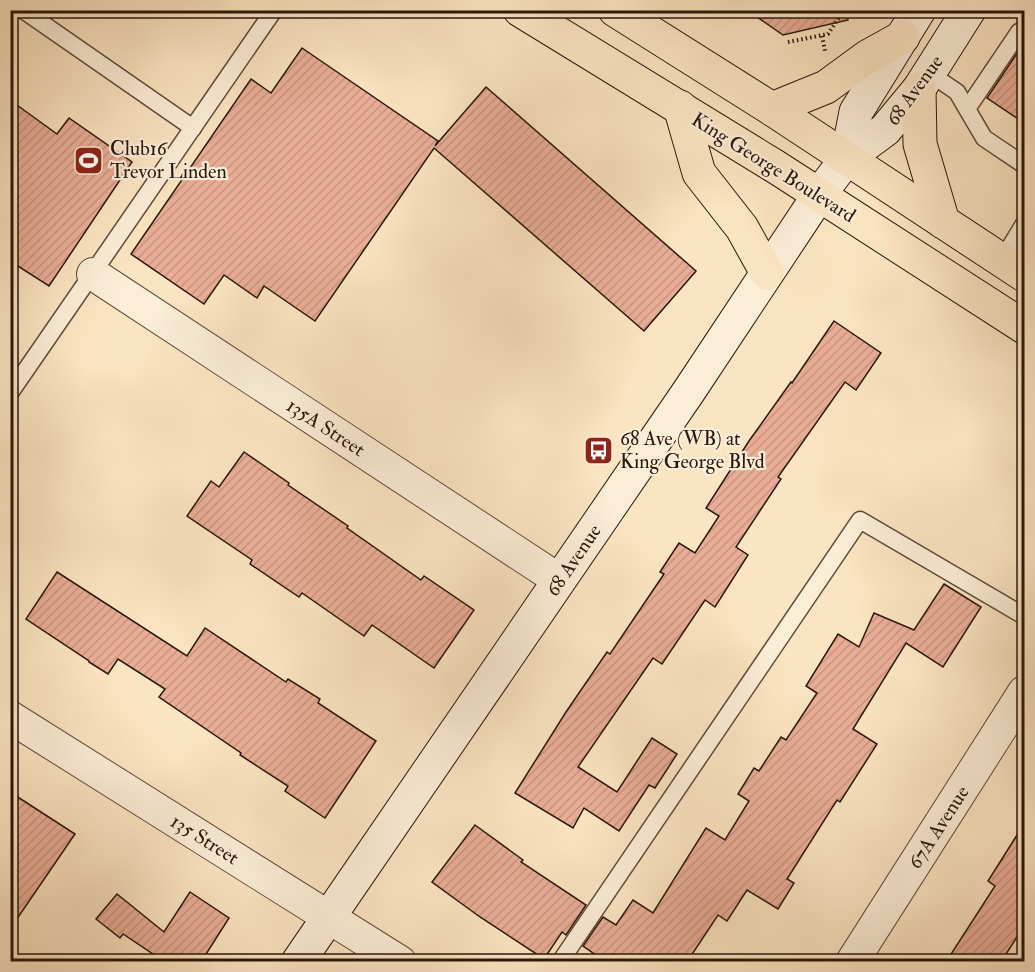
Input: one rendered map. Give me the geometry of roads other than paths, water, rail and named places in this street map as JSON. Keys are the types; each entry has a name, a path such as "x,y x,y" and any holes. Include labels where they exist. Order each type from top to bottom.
{"main road":[{"name":"King George Boulevard","path":"520,10 680,107 1024,327"},
{"path":"615,10 772,109 1013,267"},
{"path":"772,109 826,87 911,24"},
{"path":"924,81 920,144 943,222"},
{"path":"680,107 699,173 742,228 767,273"}],"street":[{"name":"68 Avenue","path":"298,962 560,580 819,195 847,158 885,130 924,81 969,10"},
{"name":"68 Avenue","path":"847,158 856,112 911,24"},
{"name":"135A Street","path":"93,274 560,580"},
{"name":"67A Avenue","path":"852,962 1024,692"},
{"name":"135 Street","path":"10,717 400,962"}],"lane":[{"path":"23,10 193,128"},
{"path":"10,393 274,10"},
{"path":"967,110 1024,29"},
{"path":"924,81 957,92 984,138 1024,165"},
{"path":"1013,267 1024,224"},
{"path":"560,962 860,520 1024,615"}],"place":[{"name":"Club16 Trevor Linden","path":"89,160"},
{"name":"68 Ave (WB) at King George Blvd","path":"599,450"}]}
